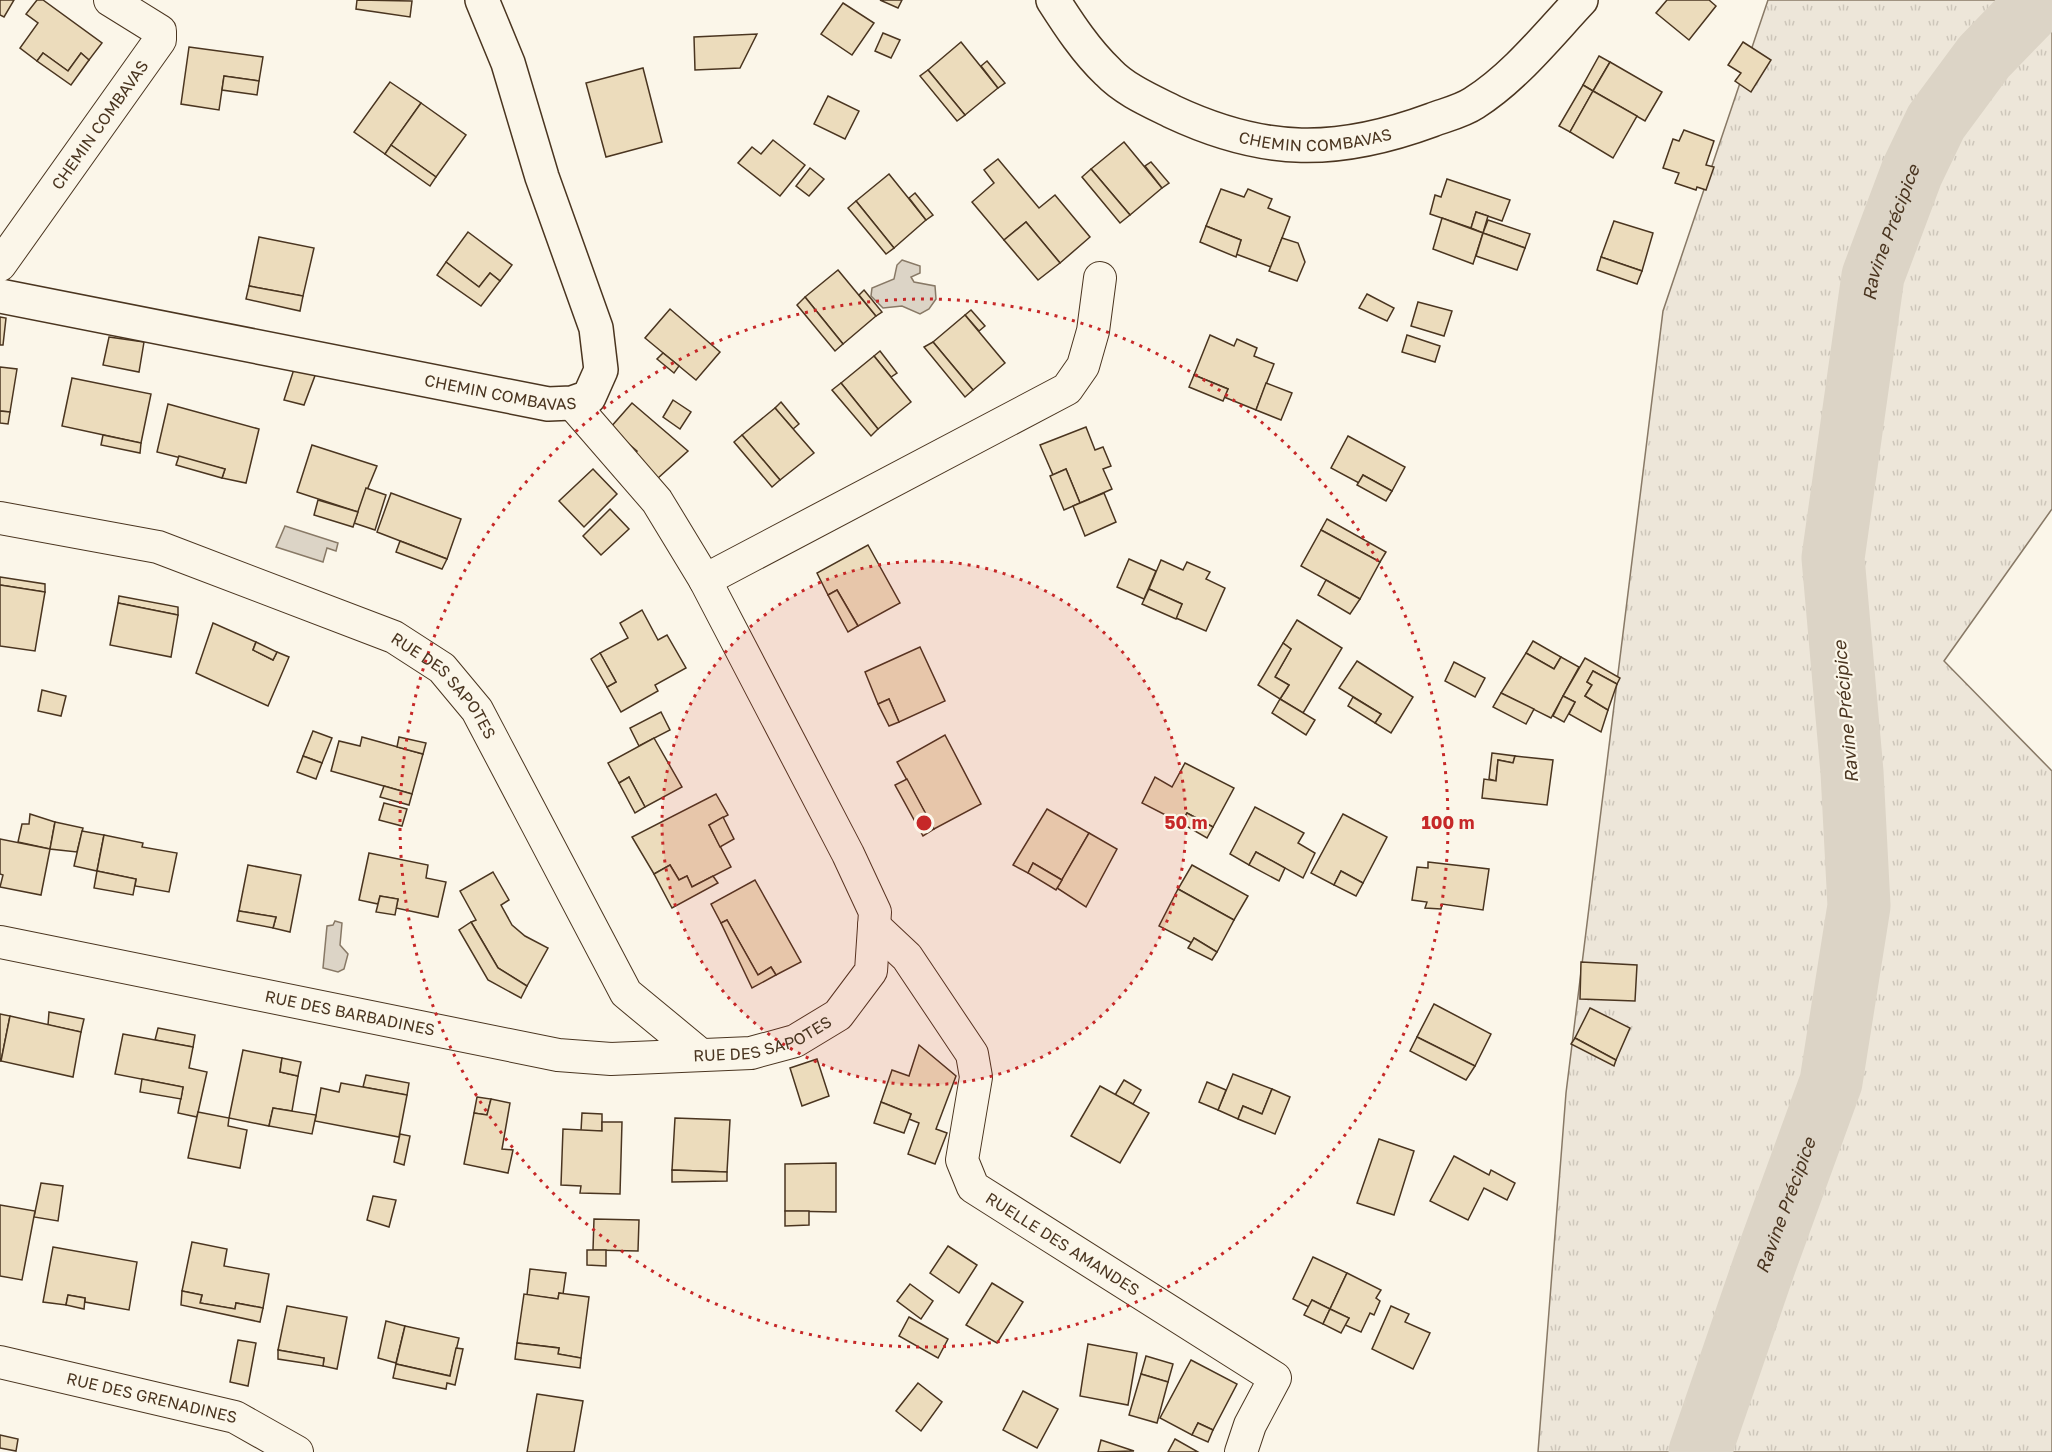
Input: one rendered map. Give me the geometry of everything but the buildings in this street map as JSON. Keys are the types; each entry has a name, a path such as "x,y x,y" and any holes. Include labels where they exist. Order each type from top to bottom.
{"street":[{"name":"CHEMIN COMBAVAS","path":"0,265 160,40 160,31 110,0"},
{"name":"CHEMIN COMBAVAS","path":"0,296 548,404 572,403 590,397 601,370 596,328 542,177 508,63 482,0"},
{"name":"CHEMIN COMBAVAS","path":"1053,0 1076,34 1109,73 1144,98 1202,125 1249,140 1298,147 1338,145 1362,140 1411,128 1472,105 1503,81 1581,0"},
{"path":"705,580 1067,389 1083,366 1093,331 1100,278"},
{"name":"RUE DES SAPOTES","path":"0,518 158,547 394,637 442,668 477,710 626,993 701,1056 751,1053 795,1041 838,1015 871,971 875,912 848,854 705,580 657,501 572,403"},
{"name":"RUELLE DES AMANDES","path":"873,926 906,957 972,1054 976,1077 962,1160 973,1187 1275,1378 1250,1425 1240,1452"},
{"name":"RUE DES BARBADINES","path":"0,942 558,1055 611,1059 701,1056"},
{"name":"RUE DES GRENADINES","path":"0,1362 235,1417 297,1452"}],"green space":[{"path":"1768,0 2052,0 2052,509 1944,661 2052,771 2052,1452 1538,1452 1566,1093 1663,311"}],"shaded area":[{"path":"902,260 920,266 920,273 911,277 914,282 935,286 936,299 929,309 920,314 902,306 883,308 871,296 872,288 894,279 897,265"},
{"path":"285,526 338,543 336,551 327,548 323,562 276,547"},
{"path":"335,921 342,923 340,945 348,954 344,969 338,972 323,968 327,926 333,925"}],"waterway":[{"name":"Ravine Précipice","path":"1700,1452 1831,1082 1859,906 1852,772 1833,558 1873,276 1912,172 1936,122 1984,57 2039,0"}]}
